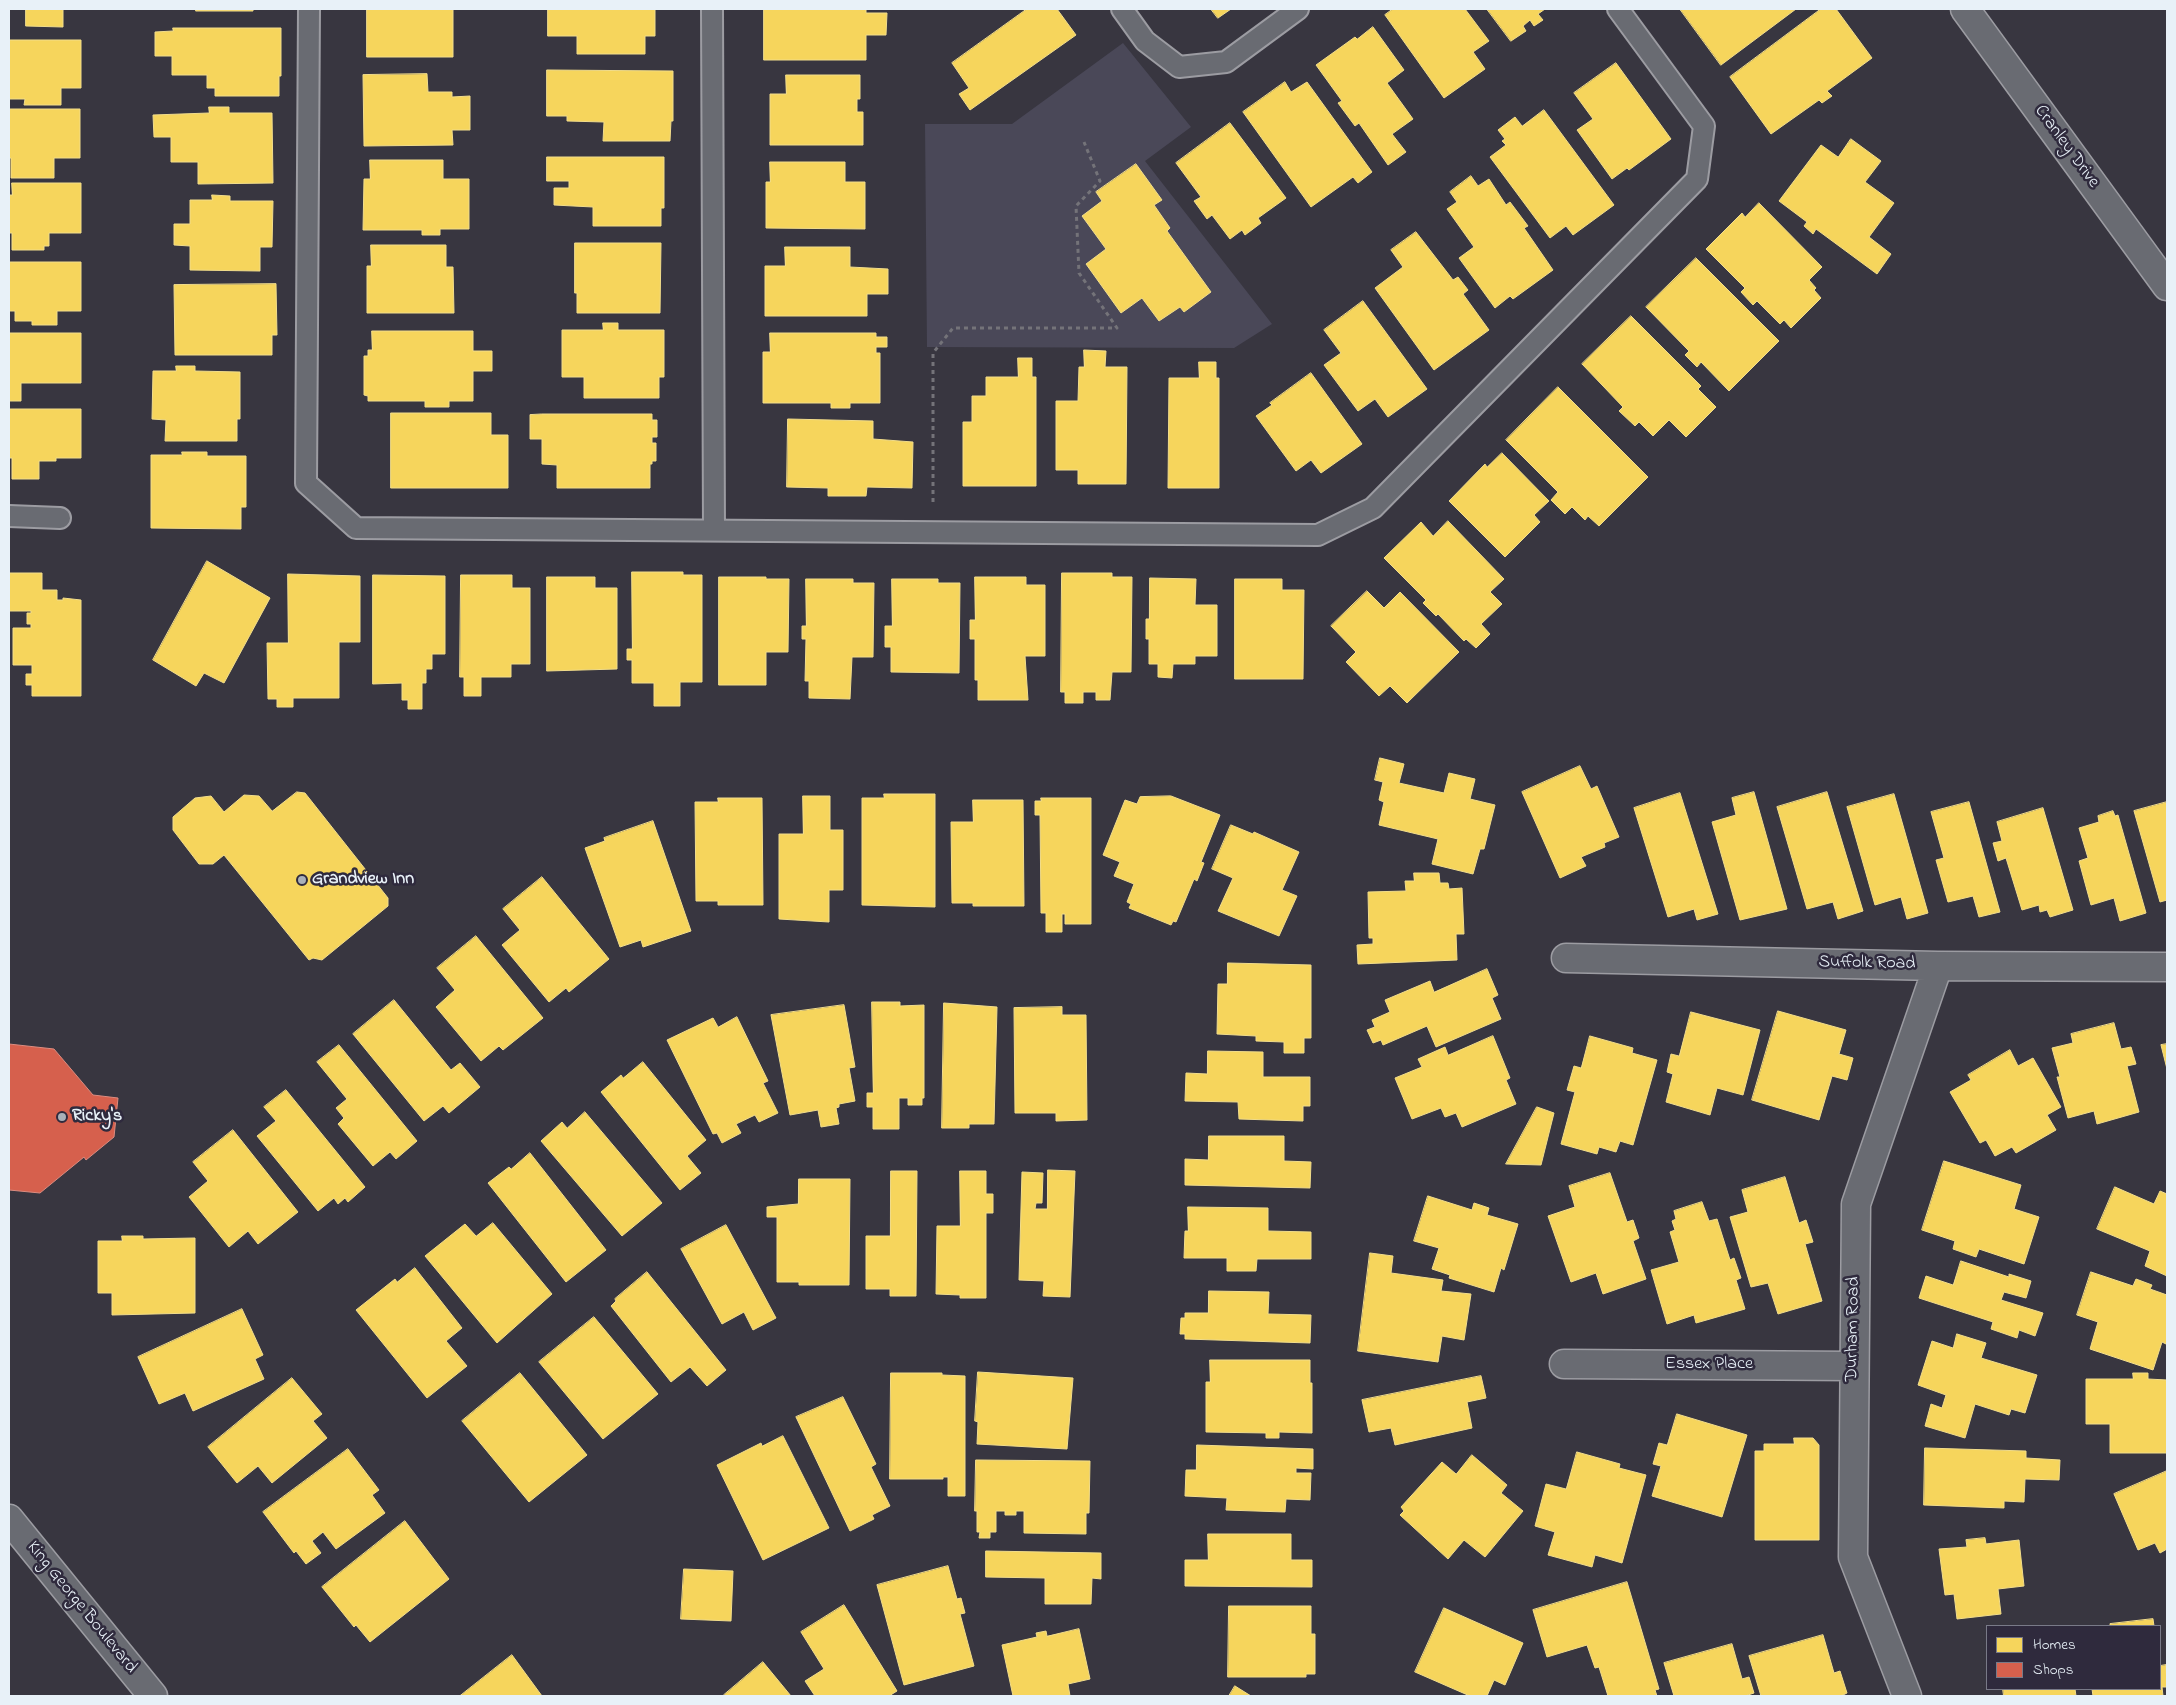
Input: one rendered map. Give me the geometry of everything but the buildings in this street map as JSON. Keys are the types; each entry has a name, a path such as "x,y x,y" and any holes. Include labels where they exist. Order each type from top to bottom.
{"street":[{"name":"Cranley Drive","path":"1965,9 2167,286"},
{"name":"Suffolk Road","path":"1566,958 1938,966 2167,967"},
{"name":"Durham Road","path":"1907,1696 1853,1557 1853,1366 1856,1204 1938,966"},
{"name":"Essex Place","path":"1564,1364 1853,1366"},
{"name":"King George Boulevard","path":"9,1519 154,1696"}],"lane":[{"path":"310,9 306,483 356,528 1318,534 1373,508 1697,180 1704,126 1618,9"},
{"path":"712,9 714,530"},
{"path":"1122,9 1145,41 1179,67 1226,62 1298,9"},
{"path":"9,516 60,518"}],"path":[{"path":"933,502 933,353 953,328 1116,328 1079,273 1076,206 1100,181 1084,142"}],"shaded area":[{"path":"1123,43 1191,127 1145,161 1272,324 1234,348 927,347 925,124 1012,124"}],"place":[{"name":"Grandview Inn","path":"302,880"},
{"name":"Ricky's","path":"62,1117"}]}
